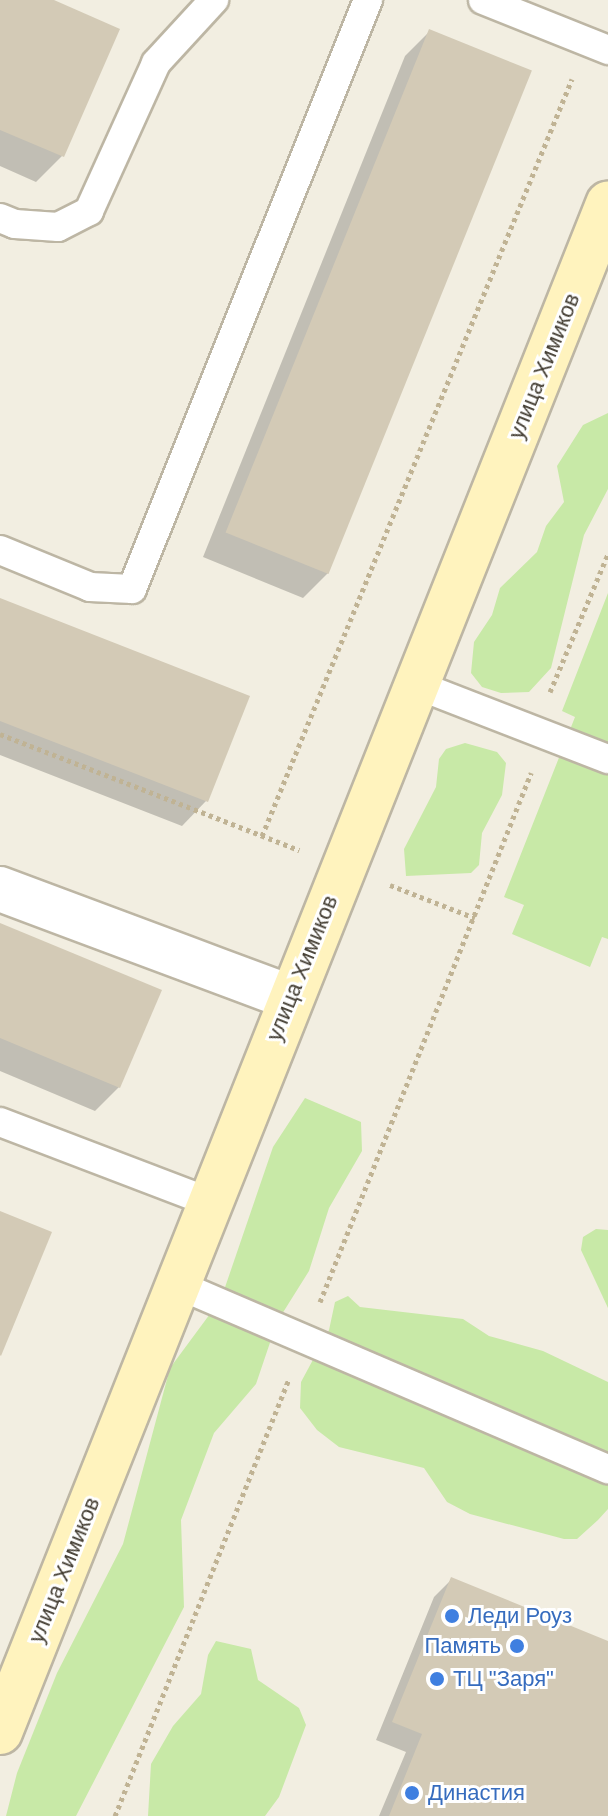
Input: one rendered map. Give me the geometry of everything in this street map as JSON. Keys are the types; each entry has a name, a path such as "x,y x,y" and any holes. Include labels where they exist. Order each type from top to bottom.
{"street":[{"name":"улица Химиков","path":"0,1732 289,997 344,868 608,204"},
{"path":"0,889 289,997"}],"lane":[{"path":"0,218 15,224 58,227 89,211 156,63 214,0"},
{"path":"0,550 90,587 132,589 368,0"},
{"path":"483,0 598,46"},
{"path":"417,685 608,759"},
{"path":"0,1122 209,1202"},
{"path":"178,1285 306,1337 608,1469"}],"path":[{"path":"262,836 598,46"},
{"path":"115,1816 475,918 540,732 608,554"},
{"path":"0,734 475,918"}],"green space":[{"path":"608,413 608,489 584,535 551,668 529,692 501,693 482,687 471,673 474,642 492,615 500,588 537,552 546,526 564,502 557,466 583,425"},
{"path":"608,593 608,939 602,937 590,967 512,934 524,905 504,897 575,717 562,711"},
{"path":"465,743 497,752 506,763 502,795 482,833 479,865 471,873 406,876 404,849 436,787 439,759 446,749"},
{"path":"305,1098 361,1122 362,1151 329,1208 309,1271 277,1322 256,1384 214,1433 181,1520 184,1607 76,1816 6,1816 17,1773 57,1673 123,1544 170,1368 221,1299 273,1147"},
{"path":"596,1229 608,1230 608,1308 581,1250 583,1237"},
{"path":"348,1296 360,1307 463,1319 489,1336 543,1351 608,1382 608,1509 577,1539 564,1539 470,1514 447,1502 424,1468 339,1447 317,1430 300,1408 301,1382 329,1330 335,1302"},
{"path":"216,1641 251,1649 258,1680 299,1708 306,1725 279,1797 265,1816 148,1816 151,1764 173,1726 201,1694 208,1655"}],"building":[{"path":"0,0 54,0 120,29 64,157 0,130"},
{"path":"429,29 532,71 329,574 226,532"},
{"path":"0,598 250,696 208,802 0,721"},
{"path":"0,923 162,990 120,1088 0,1038"},
{"path":"0,1211 52,1232 1,1356 0,1355"},
{"path":"451,1577 608,1641 608,1816 389,1816 422,1734 392,1722"}],"place":[{"name":"Леди Роуз","path":"452,1616"},
{"name":"Память","path":"517,1646"},
{"name":"ТЦ \"Заря\"","path":"437,1679"},
{"name":"Династия","path":"412,1793"}]}
